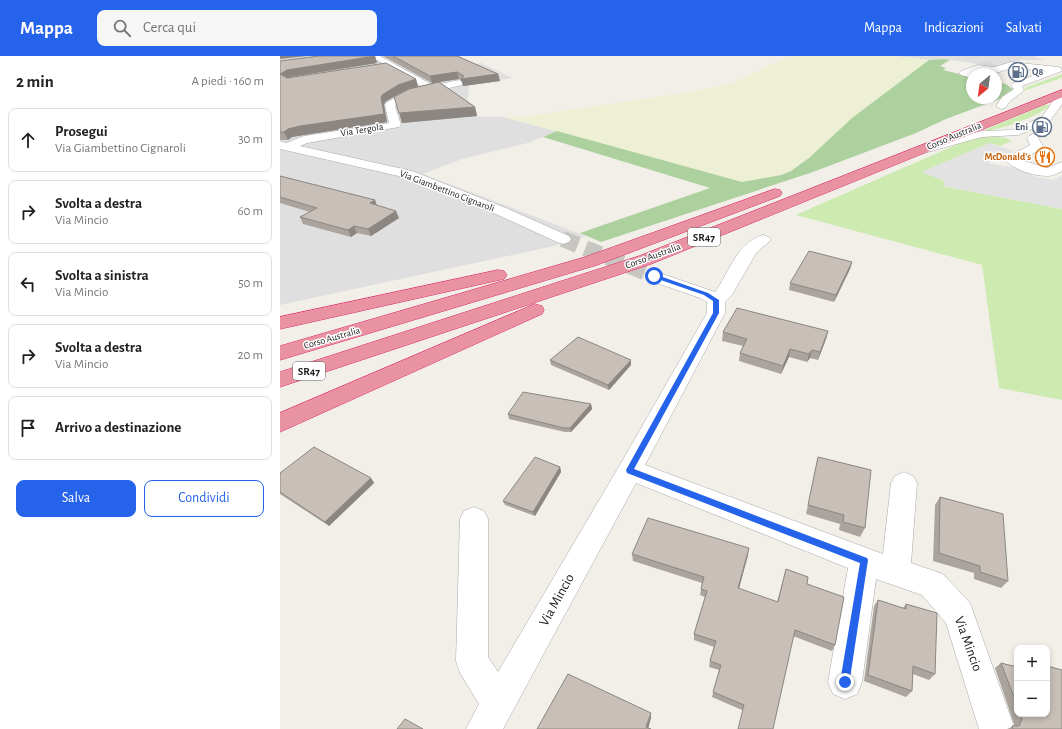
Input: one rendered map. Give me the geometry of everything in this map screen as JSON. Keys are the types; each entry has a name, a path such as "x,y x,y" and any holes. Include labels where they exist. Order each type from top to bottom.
{"highway":[{"name":"Corso Australia","path":"280,353 591,261 715,216 1001,106 1061,74"},
{"name":"Corso Australia","path":"280,380 650,268 728,228 1062,93"},
{"name":"SR47","path":"280,323 535,266 630,238 715,216"},
{"name":"SR47","path":"280,423 531,312 590,288 650,268"}],"street":[{"path":"365,60 377,60 390,65 432,89"},
{"path":"1002,68 1011,65 1061,74"},
{"path":"1001,106 1006,99 1019,90 1012,85 1061,74"},
{"name":"Via Tergola","path":"284,146 304,140 395,125 390,105 404,96 459,83"},
{"path":"924,149 982,134 1014,133 1046,119 1057,103 1062,100"},
{"path":"1033,138 1037,146 1012,160 1016,164 1042,172 1050,172 1062,166"},
{"name":"Via Giambettino Cignaroli","path":"284,146 407,174 501,211 563,239"},
{"path":"650,268 716,300 723,295 749,250 763,240"},
{"name":"Via Mincio","path":"491,716 630,470 716,313 716,300"},
{"name":"Via Mincio","path":"630,470 864,560 932,584 959,614 995,724"},
{"path":"896,572 904,483"},
{"path":"474,519 472,661 491,716"},
{"path":"845,682 864,560"}],"shaded area":[{"path":"280,56 463,56 405,67 419,73 481,63 512,78 469,86 466,116 503,117 557,131 528,143 462,159 423,174 586,236 554,246 280,305"},
{"path":"895,56 1035,56 1046,60 1020,60 1000,67 943,59 929,60"},
{"path":"990,143 1014,151 988,163 1033,171 1032,176 1054,180 1060,176 1062,177 1062,209 943,186 945,181 921,172"}],"green space":[{"path":"789,56 895,56 929,60 852,118 809,158 791,171 781,175 742,182 503,117 528,116 696,91 733,83"},
{"path":"929,60 950,60 940,66 946,68 943,70 966,76 966,104 986,104 946,119 916,133 813,172 601,242 580,233 710,188 543,137 557,131 742,182 781,175 791,171 809,158 852,118"},
{"path":"1062,74 1062,78 1023,91 1027,87"},
{"path":"1002,83 1006,84 1014,90 1002,98"},
{"path":"1044,105 1050,105 1046,109 1029,118 998,129 984,130"},
{"path":"990,136 1006,138 1012,141 1000,146 990,143 922,172 945,181 943,186 1062,209 1062,400 999,388 982,265 796,215 956,145 973,139"}],"building":[{"path":"319,56 375,56 287,70 280,74 280,61"},
{"path":"393,56 457,56 498,74 461,79 464,76 457,72 430,76"},
{"path":"386,63 416,79 398,85 382,95 381,98 384,114 300,126 280,132 280,74 287,78"},
{"path":"439,82 475,107 399,113 394,97 409,89"},
{"path":"280,176 375,200 370,203 396,211 368,229 354,226 348,230 300,217 317,208 280,197"},
{"path":"809,251 852,262 836,295 790,283"},
{"path":"737,308 828,331 820,352 812,350 809,354 790,349 783,366 740,353 747,339 723,332"},
{"path":"578,337 631,360 608,385 550,360"},
{"path":"523,392 591,404 570,428 564,428 508,414"},
{"path":"314,447 371,478 325,522 280,492 280,473"},
{"path":"535,457 560,467 533,512 503,501"},
{"path":"818,457 871,470 865,528 843,522 844,515 808,505"},
{"path":"940,497 1003,514 1008,581 980,572 980,566 939,553"},
{"path":"648,518 749,548 738,588 778,602 786,569 808,577 807,584 844,597 835,645 795,630 773,729 738,729 744,705 713,692 721,665 710,661 716,641 694,634 707,591 701,589 704,577 632,554"},
{"path":"878,600 906,609 906,604 937,613 935,674 913,666 912,691 868,675"},
{"path":"1001,663 1014,666 1014,697"},
{"path":"1050,667 1062,670 1062,729 1013,729 1012,726 1019,726 1022,719 1021,717 1050,717"},
{"path":"568,674 651,713 646,727 651,729 537,729"},
{"path":"405,719 423,729 397,729"}],"tunnel":[{"path":"563,239 654,276"}],"place":[{"name":"Q8","path":"1018,72"},
{"name":"Eni","path":"1042,127"},
{"name":"McDonald's","path":"1045,157"}],"route":[{"path":"654,276 706,294 716,300 716,313 630,470 864,560 845,682"}]}
